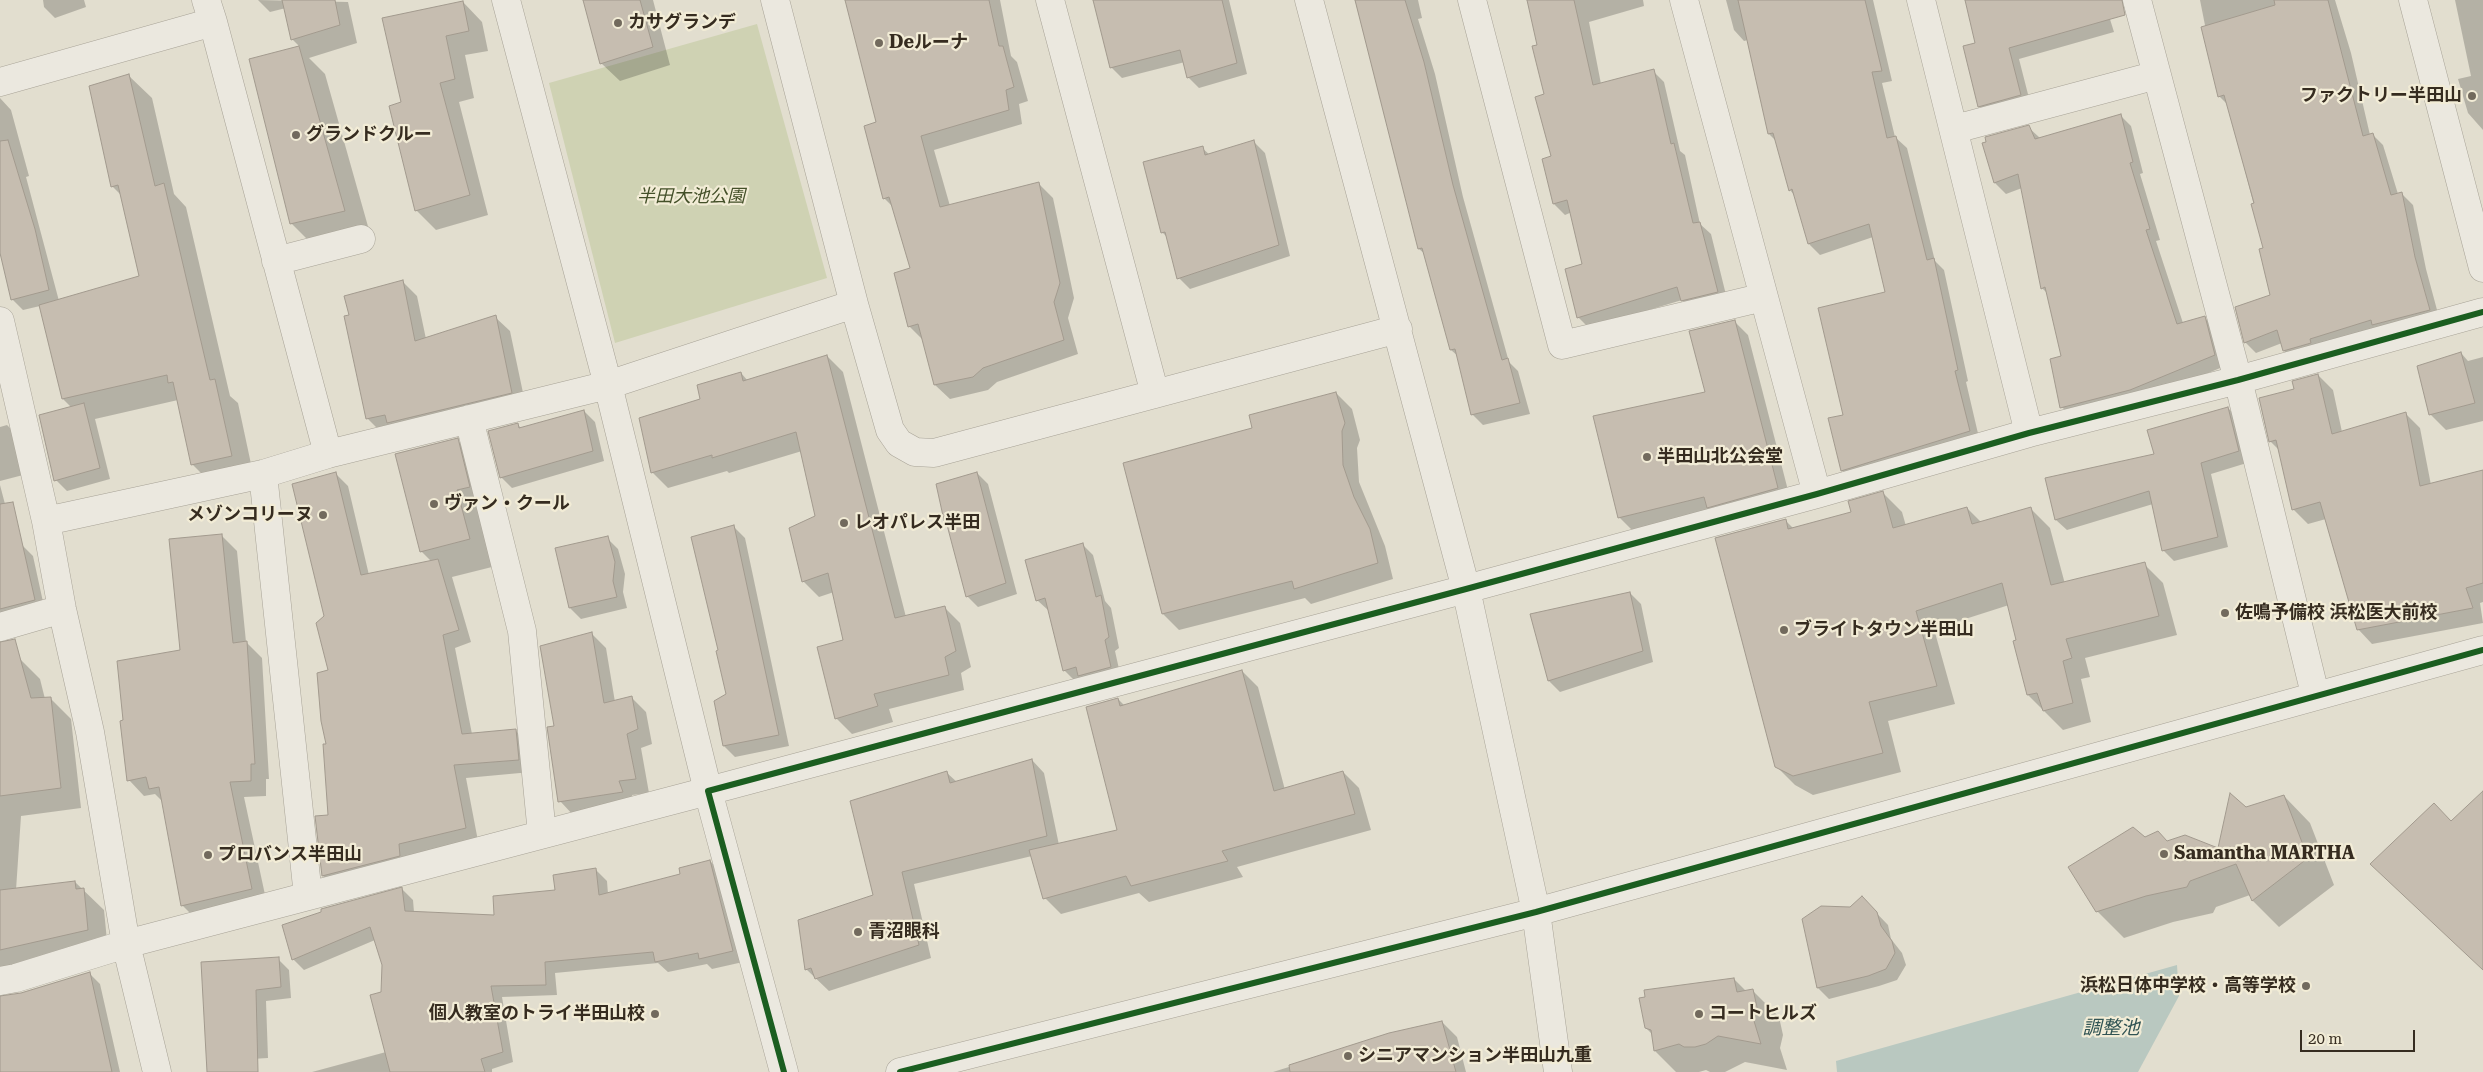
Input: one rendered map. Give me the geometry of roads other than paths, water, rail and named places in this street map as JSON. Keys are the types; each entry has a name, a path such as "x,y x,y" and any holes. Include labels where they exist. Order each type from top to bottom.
{"street":[{"path":"506,0 608,385 708,791 784,1072"},
{"path":"775,0 854,304 890,430 899,443 915,452 934,453 1398,330"},
{"path":"1050,0 1155,394"},
{"path":"1308,0 1466,589 1536,912 1558,1072"},
{"path":"1472,0 1562,345 1764,296"},
{"path":"1684,0 1817,494"},
{"path":"1922,0 2029,433"},
{"path":"2137,0 2238,380 2315,694"},
{"path":"2413,0 2483,268"},
{"path":"0,82 210,11 328,454"},
{"path":"1955,130 2157,75"},
{"path":"276,261 360,239"},
{"path":"46,521 263,474 328,454 608,385 854,304"},
{"path":"0,980 16,978 126,944 1466,589 1817,494 2029,433 2238,380 2483,312"},
{"path":"0,321 4,352 46,521 62,609 90,732 126,944 158,1072"},
{"path":"469,419 522,631 542,834"},
{"path":"263,474 308,896"},
{"path":"0,627 62,609"},
{"path":"900,1072 1536,912 2315,694 2483,650"}],"water":[{"name":"調整池","path":"2177,965 2179,996 2138,1072 1837,1072 1836,1061"}],"place":[{"name":"カサグランデ","path":"618,23"},
{"name":"Deルーナ","path":"879,43"},
{"name":"ファクトリー半田山","path":"2472,96"},
{"name":"グランドクルー","path":"296,135"},
{"name":"半田山北公会堂","path":"1647,457"},
{"name":"ヴァン・クール","path":"434,504"},
{"name":"メゾンコリーヌ","path":"323,515"},
{"name":"レオパレス半田","path":"844,523"},
{"name":"佐鳴予備校 浜松医大前校","path":"2225,613"},
{"name":"ブライトタウン半田山","path":"1784,630"},
{"name":"Samantha MARTHA","path":"2164,854"},
{"name":"プロバンス半田山","path":"208,855"},
{"name":"青沼眼科","path":"858,932"},
{"name":"浜松日体中学校・高等学校","path":"2306,986"},
{"name":"個人教室のトライ半田山校","path":"655,1014"},
{"name":"コートヒルズ","path":"1699,1014"},
{"name":"シニアマンション半田山九重","path":"1348,1056"}],"park label":[{"name":"半田大池公園","path":"691,197"}]}
